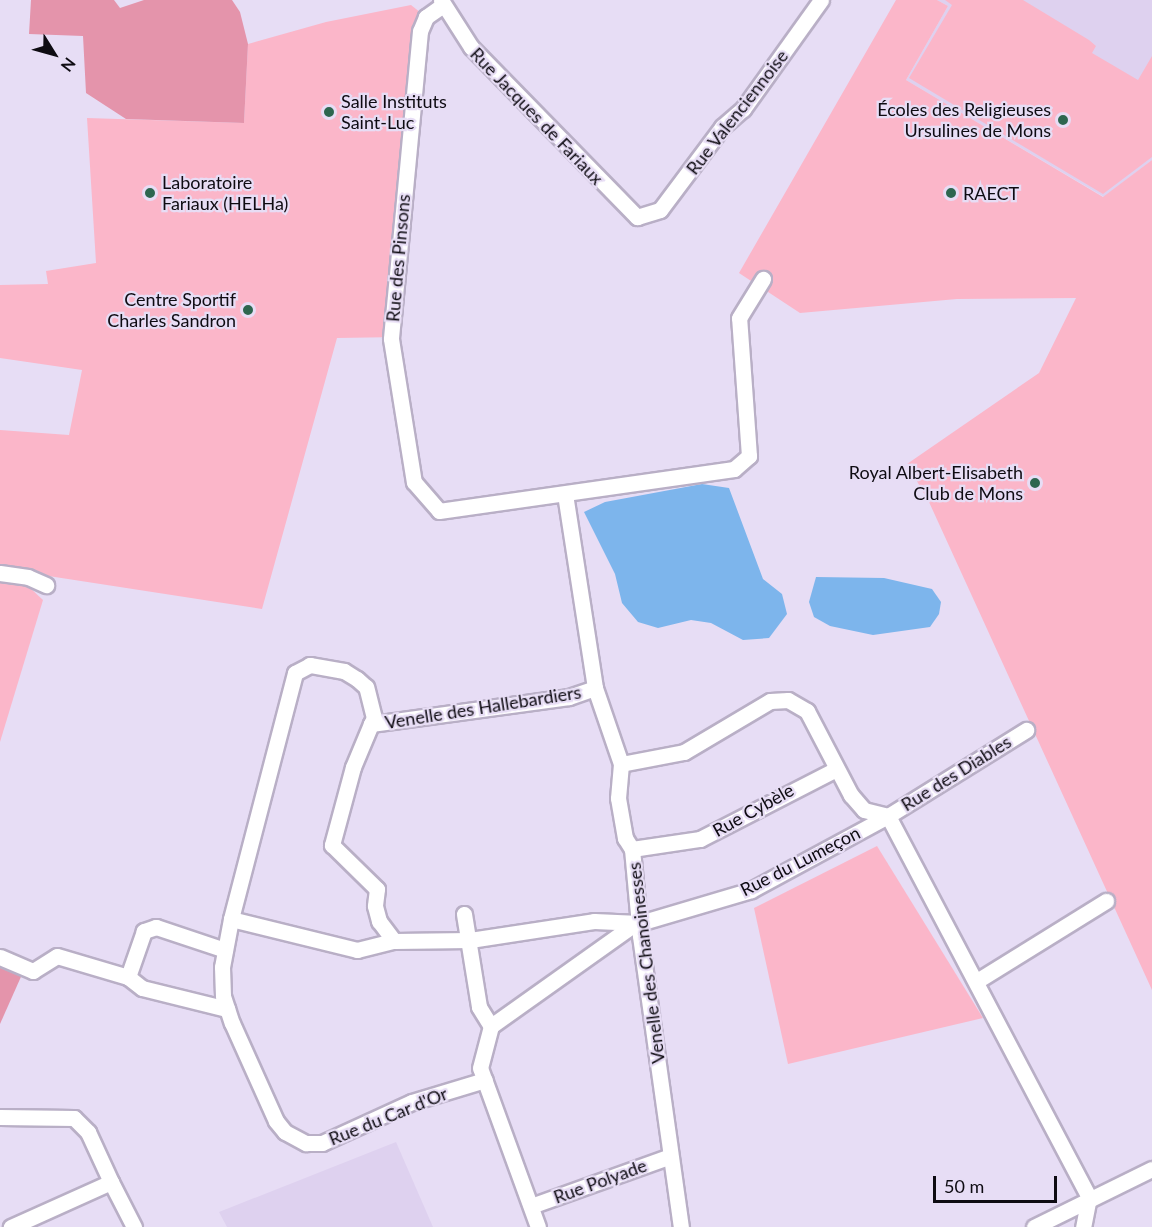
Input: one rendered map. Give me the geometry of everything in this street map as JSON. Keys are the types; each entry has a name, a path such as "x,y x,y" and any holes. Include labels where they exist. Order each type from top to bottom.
{"street":[{"name":"Rue Valenciennoise","path":"646,217 660,210 722,127 742,110 822,0"},
{"name":"Rue Jacques de Fariaux","path":"442,2 471,47 494,72 628,212 646,217"},
{"name":"Rue des Pinsons","path":"442,2 426,17 420,31 391,339 414,482 439,511 565,494"},
{"path":"565,494 734,469 749,456 740,318 763,279"},
{"name":"Venelle des Chanoinesses","path":"565,494 595,688 621,764 618,798 625,838 632,849 668,1157 681,1227"},
{"path":"0,573 28,577 46,585"},
{"name":"Venelle des Hallebardiers","path":"295,673 310,665 344,671 366,687 374,718 353,767 332,845 377,889 375,906 379,921 394,941"},
{"name":"Rue du Car d'Or","path":"295,673 231,920 222,967 227,1009 276,1121 296,1139 306,1143 322,1143 412,1102 485,1080"},
{"name":"Venelle des Hallebardiers","path":"371,724 569,697 595,688"},
{"name":"Rue des Diables","path":"621,764 684,752 770,701 788,700 807,711 836,769 864,810 888,816 1026,730"},
{"name":"Rue Cybèle","path":"632,849 700,839 836,769"},
{"path":"888,816 1089,1197 1083,1227"},
{"name":"Rue du Lumeçon","path":"491,1026 639,924 751,890 888,816"},
{"path":"977,981 1106,901"},
{"path":"464,914 479,1007 491,1026 480,1068 538,1227"},
{"path":"231,920 357,950 394,941 470,940 594,921 639,924"},
{"path":"128,977 144,931 156,927 225,950"},
{"path":"0,957 33,971 57,956 128,977 142,988 227,1009"},
{"path":"0,1117 74,1118 88,1132 134,1227"},
{"name":"Rue Polyade","path":"531,1206 668,1157"},
{"path":"1034,1227 1089,1197 1152,1169"},
{"path":"11,1227 111,1182"}],"shaded area":[{"path":"31,0 114,0 120,8 144,0 232,0 240,12 248,44 244,123 126,119 86,93 83,36 29,34"},
{"name":"Royal Albert-Elisabeth Club de Mons","path":"896,0 937,0 948,6 906,80 1103,197 1152,160 1152,990 929,502 907,464 1039,373 1076,298 957,299 800,313 739,273"},
{"name":"Écoles des Religieuses Ursulines de Mons","path":"937,0 1152,0 1152,160 1104,197 906,80 948,6"},
{"name":"Écoles des Religieuses Ursulines de Mons","path":"945,0 1023,0 1089,40 1096,46 1092,53 1138,80 1152,56 1152,157 1103,194 909,78 952,5"},
{"name":"Centre Sportif Charles Sandron","path":"411,5 426,17 400,337 337,338 262,609 42,575 0,573 0,430 69,435 82,370 0,358 0,285 48,284 46,271 96,263 87,118 244,123 248,44 326,22"},
{"path":"0,581 28,586 43,600 0,742"},
{"path":"877,846 983,1018 788,1064 754,908"},
{"path":"0,950 28,961 0,1024"},
{"path":"396,1142 433,1227 227,1227 219,1212"}],"water":[{"path":"702,484 729,488 763,579 782,594 787,614 769,638 743,640 711,623 691,620 658,628 638,622 622,603 615,574 584,512 605,502"},
{"path":"816,577 884,578 932,589 941,602 939,614 930,627 873,635 830,626 814,617 809,602"}],"place":[{"name":"Salle Instituts Saint-Luc","path":"329,112"},
{"name":"Écoles des Religieuses Ursulines de Mons","path":"1063,120"},
{"name":"Laboratoire Fariaux (HELHa)","path":"150,193"},
{"name":"RAECT","path":"951,193"},
{"name":"Centre Sportif Charles Sandron","path":"248,310"},
{"name":"Royal Albert-Elisabeth Club de Mons","path":"1035,483"}]}
